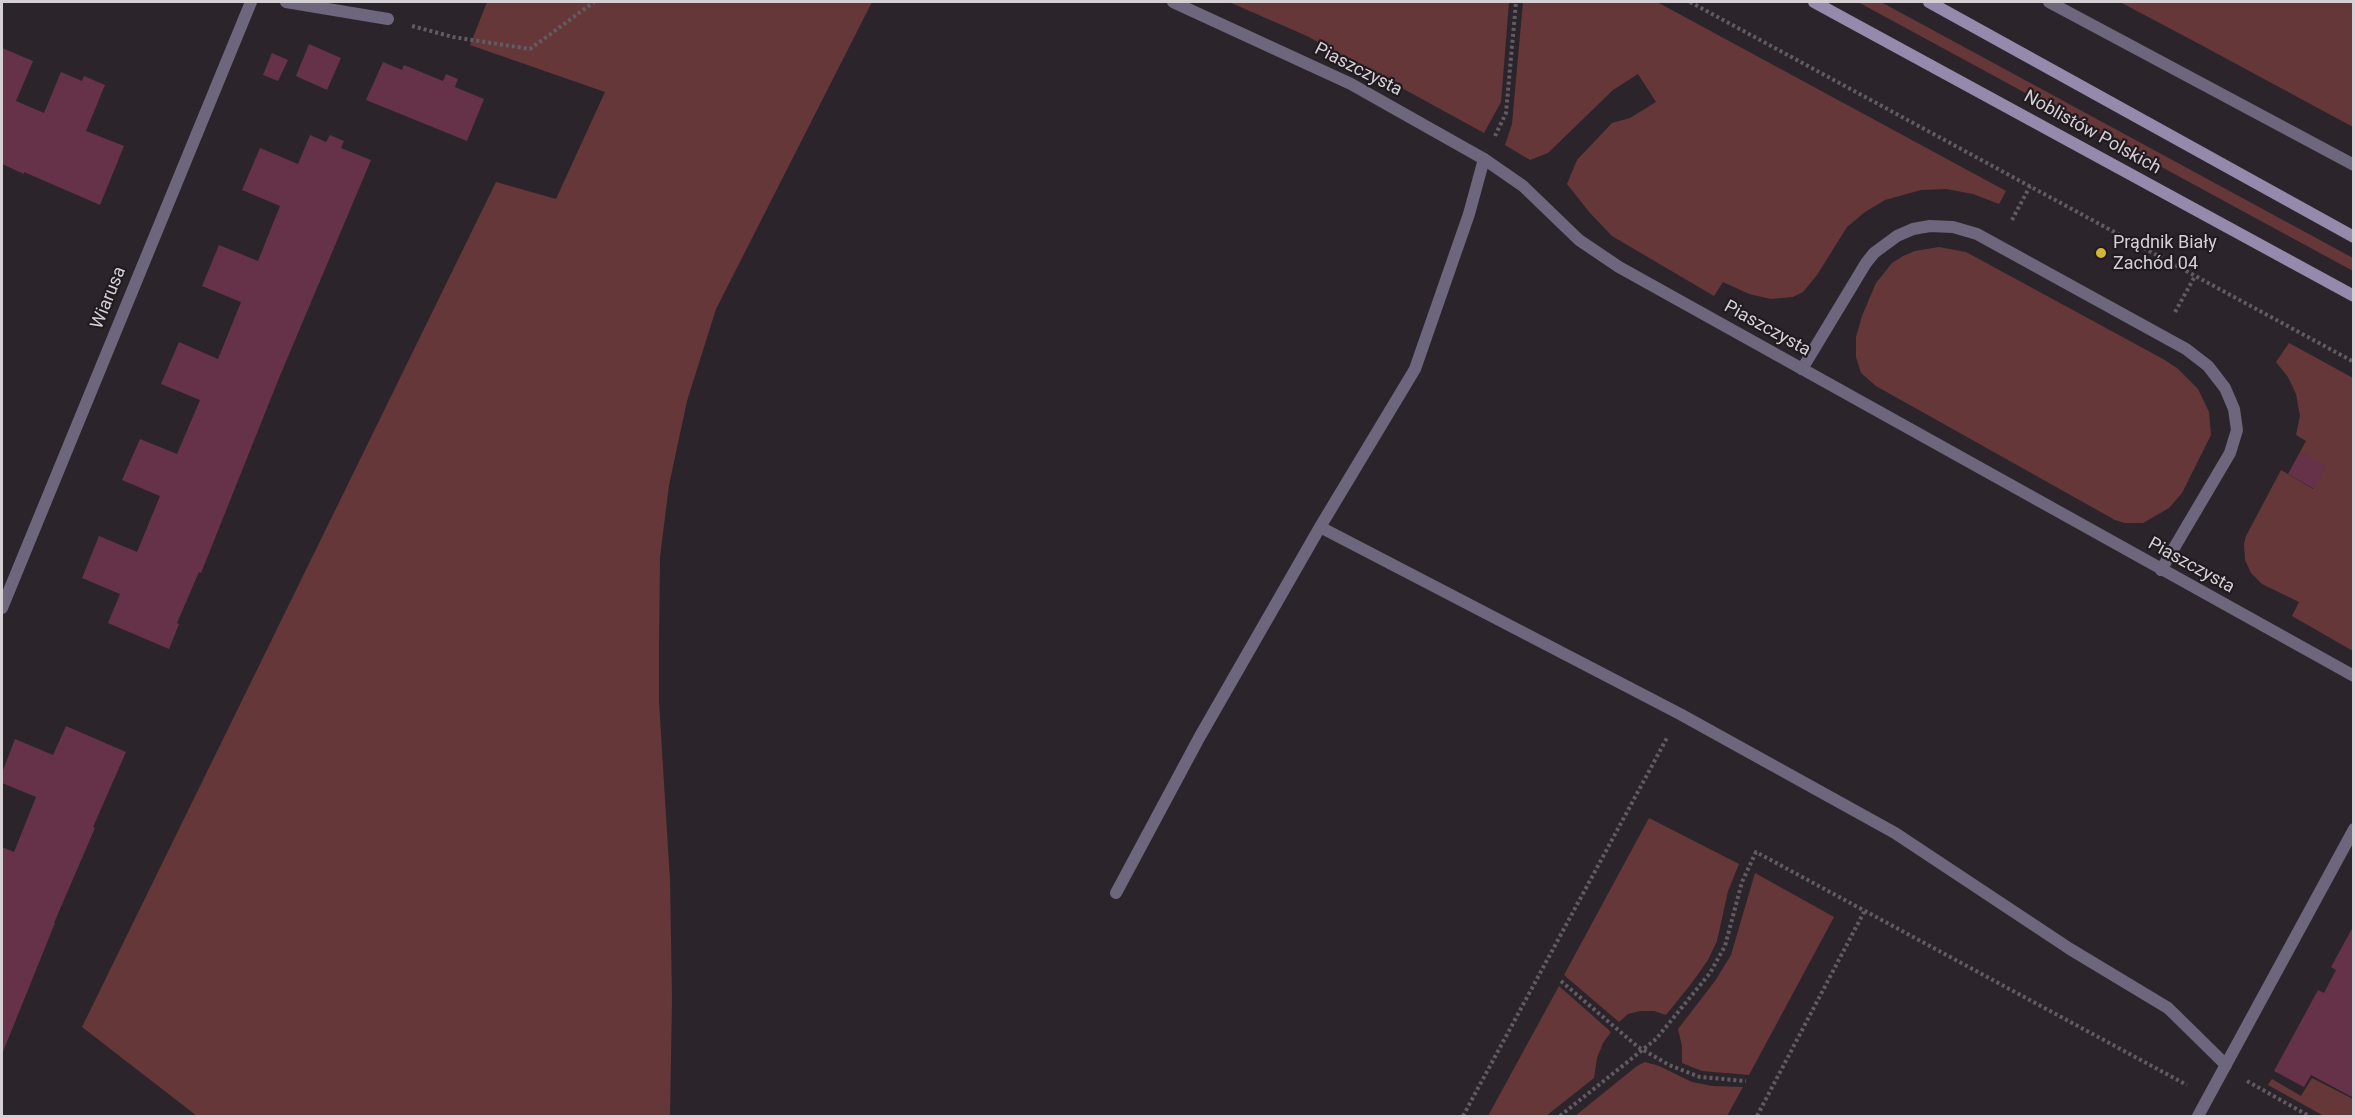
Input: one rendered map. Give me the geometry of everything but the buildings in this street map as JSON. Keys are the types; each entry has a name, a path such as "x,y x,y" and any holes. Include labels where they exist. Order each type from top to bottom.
{"main road":[{"name":"Noblistów Polskich","path":"1814,2 2354,296"},
{"name":"Noblistów Polskich","path":"1929,2 2354,237"}],"street":[{"name":"Wiarusa","path":"2,608 4,595 251,2"},
{"path":"286,2 388,19"},
{"name":"Piaszczysta","path":"1173,2 1351,84 1484,159 1523,186 1579,240 1601,256 2354,676"},
{"path":"2049,2 2354,165"},
{"path":"1116,893 1199,738 1415,369 1469,214 1484,159"},
{"path":"1802,369 1866,263 1874,254 1897,236 1913,229 1930,226 1953,227 1977,234 2186,349 2208,366 2225,388 2234,409 2237,430 2230,453 2161,570"},
{"path":"1320,528 1680,714 1895,834 2070,949 2168,1008 2226,1065"},
{"path":"2198,1116 2354,830"}],"path":[{"path":"388,19 453,37 530,49 594,2"},
{"path":"1484,159 1506,113 1516,2"},
{"path":"1690,2 2354,362"},
{"path":"2012,220 2030,186"},
{"path":"2175,312 2195,276"},
{"path":"1463,1116 1680,714"},
{"path":"1560,1116 1643,1050 1670,1024 1719,960 1742,882 1756,852 2209,1097"},
{"path":"1757,1116 1864,912"},
{"path":"1561,981 1643,1050 1679,1070 1700,1077 1746,1082"},
{"path":"2241,1077 2309,1116"}],"shaded area":[{"path":"487,2 872,2 716,309 687,401 669,485 660,557 659,702 670,881 672,998 670,1116 197,1116 82,1027 496,182 556,199 605,92 470,45"},
{"path":"1229,2 1509,2 1501,102 1484,133 1307,36"},
{"path":"1523,2 1657,2 2006,191 1999,204 1973,194 1946,189 1921,190 1885,200 1865,212 1847,227 1817,275 1803,292 1793,297 1771,299 1749,294 1723,282 1714,296 1612,236 1567,184 1577,160 1612,123 1630,118 1656,102 1638,74 1613,90 1548,153 1530,160 1505,145 1512,124"},
{"path":"1858,2 1881,2 2353,258 2353,271"},
{"path":"2120,2 2353,2 2353,127 2203,46"},
{"path":"1939,247 1966,252 2163,359 2177,368 2198,389 2209,412 2211,435 2182,493 2169,508 2143,523 2125,523 2115,520 1876,386 1861,373 1856,357 1856,337 1876,283 1892,263 1903,256 1915,251"},
{"path":"2289,343 2353,378 2353,651 2292,616 2299,602 2262,584 2251,573 2245,560 2246,536 2281,470 2313,489 2325,467 2300,452 2306,441 2296,435 2300,416 2296,394 2288,377 2276,362"},
{"path":"1649,818 1739,864 1728,891 1717,941 1708,960 1691,984 1666,1015 1654,1011 1640,1011 1628,1014 1619,1022 1564,975"},
{"path":"1755,873 1834,917 1749,1075 1702,1071 1682,1063 1682,1046 1678,1029 1715,981 1731,955"},
{"path":"1559,986 1611,1032 1603,1043 1597,1058 1594,1078 1546,1116 1488,1116"},
{"path":"1645,1062 1659,1066 1692,1082 1712,1086 1743,1087 1727,1116 1575,1116"},
{"path":"2312,1078 2353,1099 2353,1116 2324,1116 2268,1085 2272,1079 2301,1096"}],"place":[{"name":"Prądnik Biały Zachód 04","path":"2101,253"}]}
